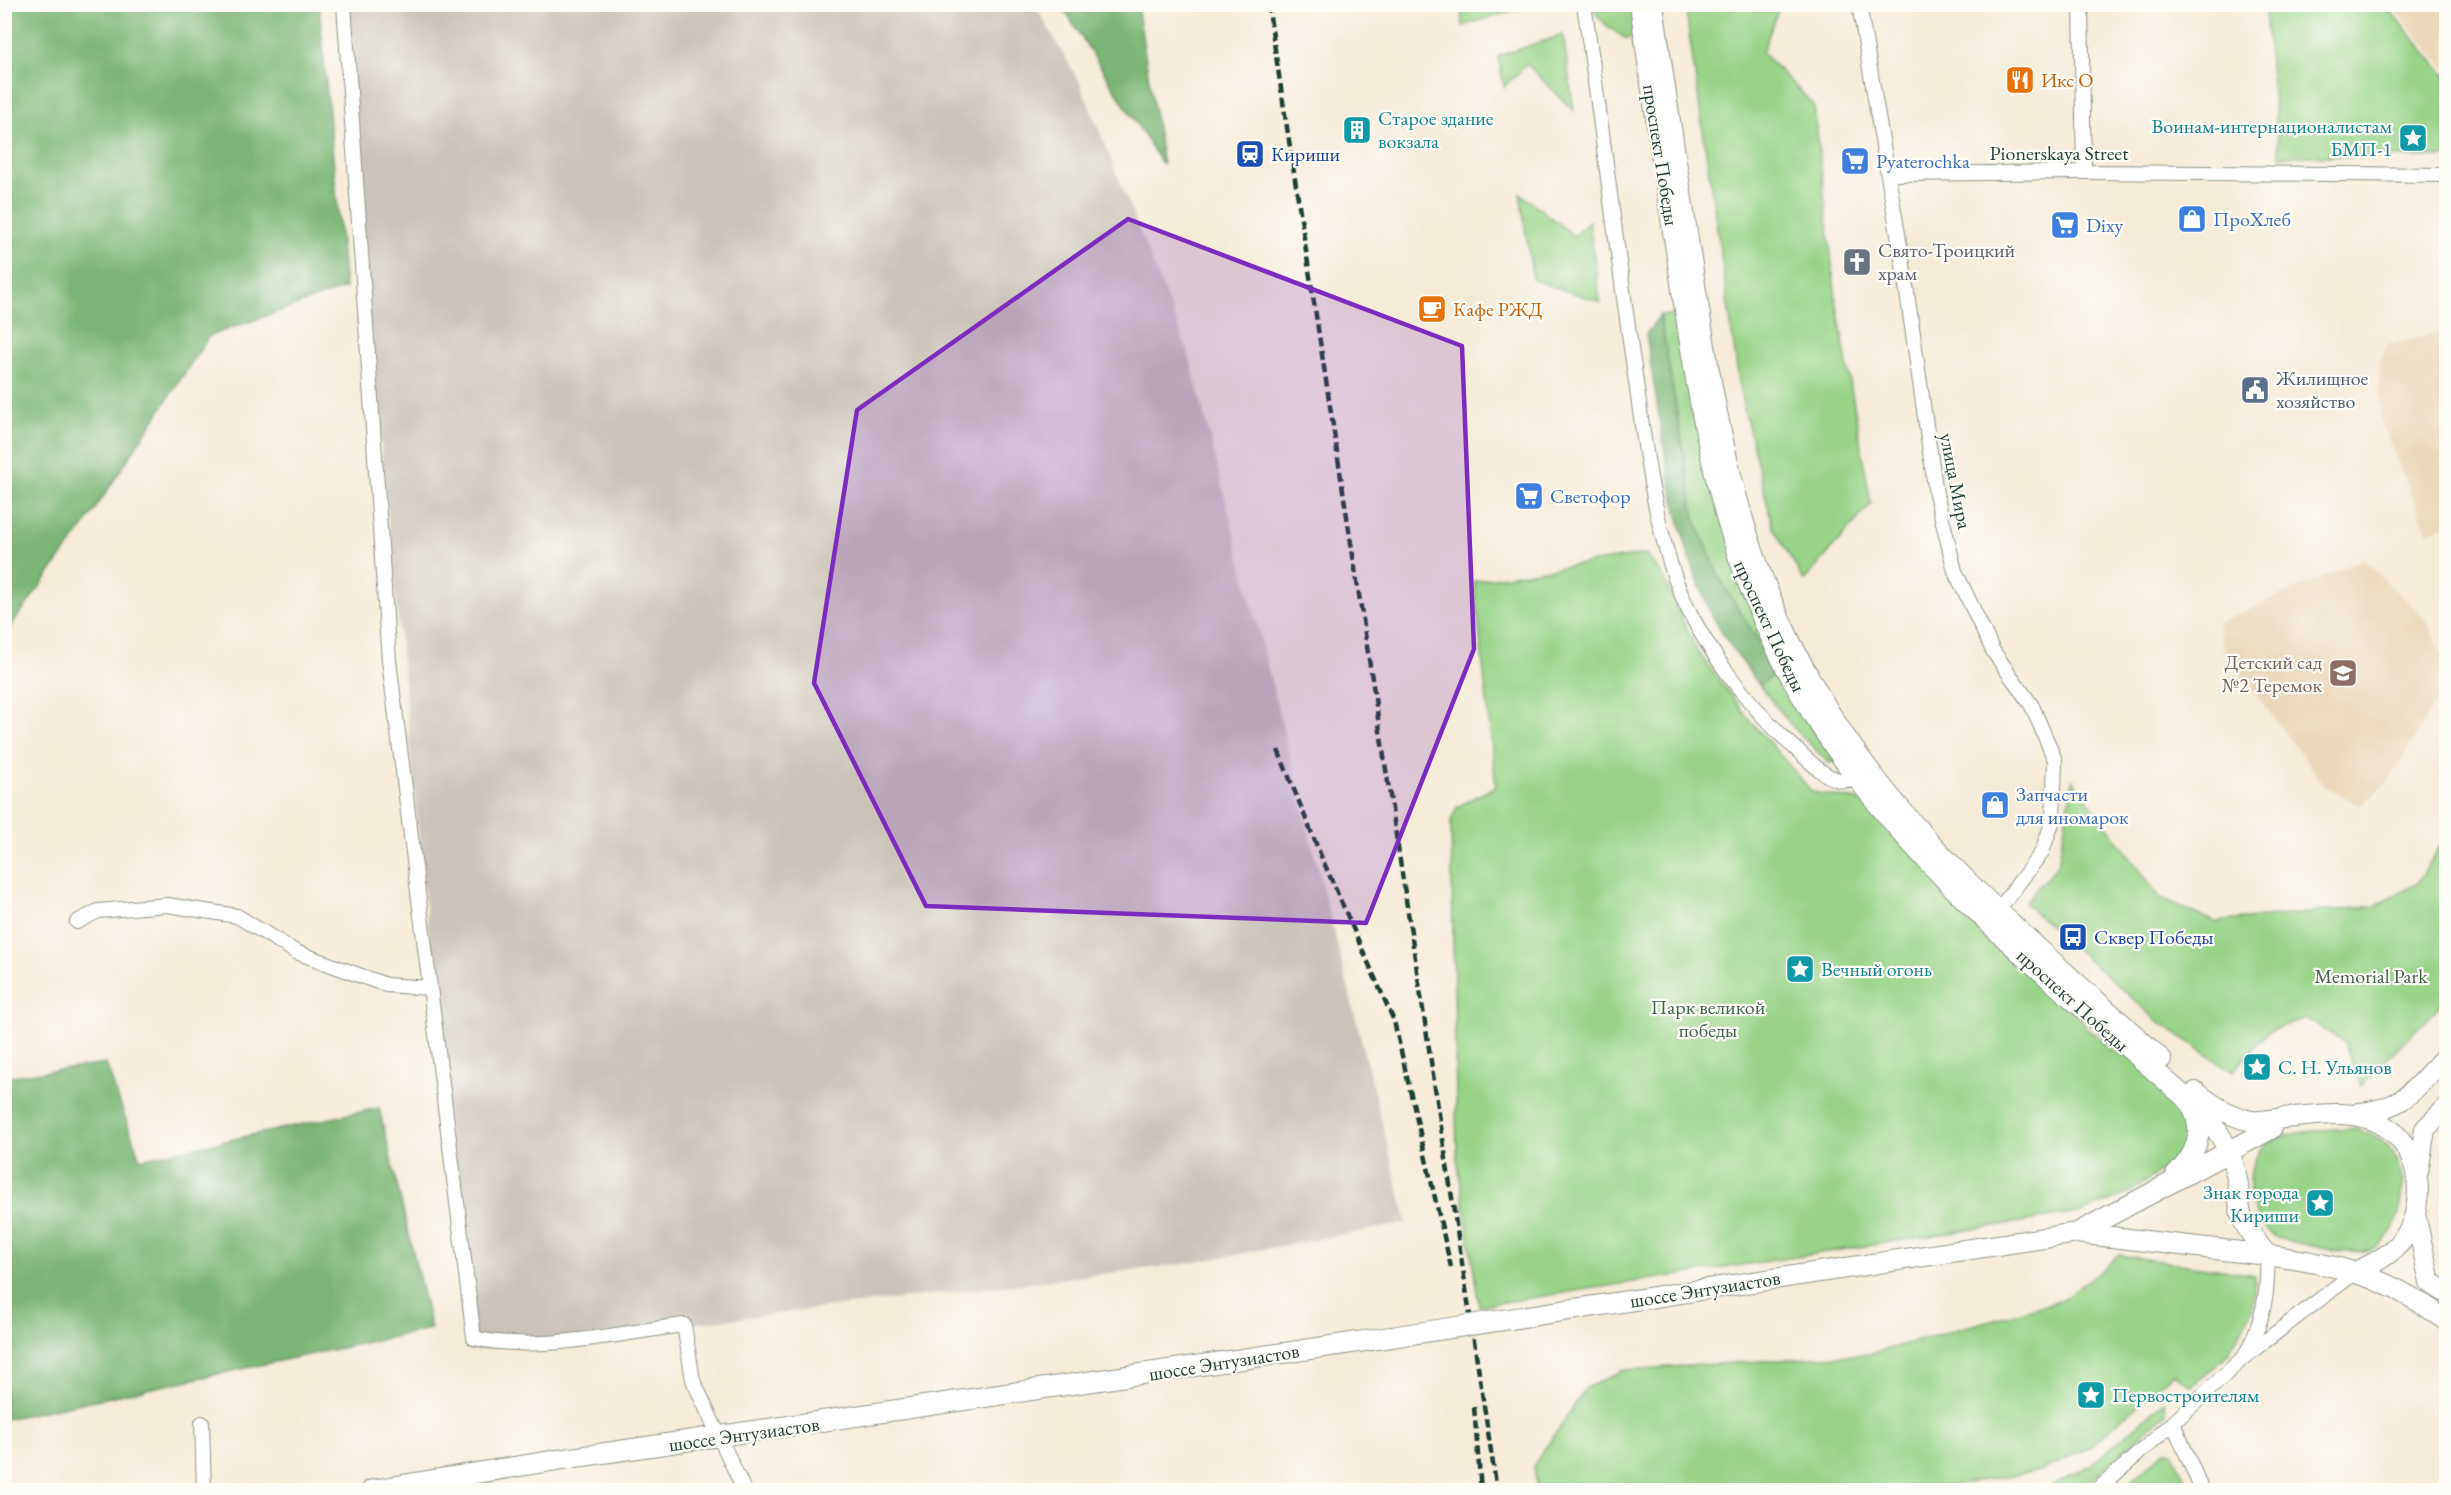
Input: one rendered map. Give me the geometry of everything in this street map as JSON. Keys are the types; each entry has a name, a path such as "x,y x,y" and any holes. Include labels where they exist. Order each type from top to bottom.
{"main road":[{"name":"проспект Победы","path":"1640,4 1699,407 1725,520 1747,584 1788,674 1825,734 1857,777 1932,867 2192,1096"},
{"name":"проспект Победы","path":"1653,4 1699,310 1730,467 1754,554 1772,598 1825,705 1861,759 1992,918"},
{"path":"2192,1096 2221,1110 2254,1121 2382,1111 2399,1104 2446,1056"},
{"path":"2192,1096 2221,1134 2237,1179 2242,1218 2251,1235 2267,1255"},
{"path":"2168,1184 2189,1161 2197,1147 2199,1129 2192,1096"},
{"path":"2357,1271 2390,1252 2407,1234 2415,1214 2425,1130 2446,1108"},
{"path":"2355,1113 2376,1121 2398,1136 2410,1154 2418,1174"},
{"path":"2077,1233 2271,1129 2302,1116"},
{"path":"2237,1179 2249,1153 2271,1129"},
{"path":"2415,1214 2438,1288"},
{"path":"2077,1233 2267,1255 2357,1271 2414,1297 2446,1320"},
{"name":"шоссе Энтузиастов","path":"372,1491 557,1460 722,1438 2077,1233"}],"street":[{"path":"344,4 389,661 474,1338 500,1344 521,1343 684,1325 693,1380 722,1438 744,1491"},
{"path":"1584,4 1639,401 1659,520 1676,582 1697,627 1722,665 1777,732 1828,777 1851,780 1857,777"},
{"name":"улица Мира","path":"1859,4 1888,174 1936,494 1955,571 1992,651 2032,706 2055,760 2053,820 2042,852 1992,918"},
{"path":"2081,4 2084,172"},
{"name":"Pionerskaya Street","path":"1888,174 2084,172 2446,175"},
{"path":"77,922 98,911 167,905 237,916 296,952 386,985 429,988"},
{"path":"2243,1358 2258,1331 2265,1306 2268,1282 2267,1255"},
{"path":"2097,1491 2243,1358 2357,1271"},
{"path":"202,1423 204,1491"},
{"path":"2173,1423 2202,1491"}],"highlighted area":[{"path":"1128,219 1462,346 1474,649 1366,923 926,906 814,683 857,410"}],"shaded area":[{"path":"338,5 1035,5 1080,83 1189,354 1407,1223 1184,1264 469,1351"},
{"path":"2390,5 2446,5 2446,69"},
{"path":"2446,331 2446,525 2427,532 2380,418 2379,363 2388,345"},
{"name":"Детский сад №2 Теремок","path":"2363,559 2425,619 2446,661 2446,685 2388,782 2360,806 2325,786 2225,653 2218,623"}],"green space":[{"path":"5,4 319,5 345,288 209,336 82,529 5,634"},
{"path":"1460,4 1530,4 1530,5 1463,26"},
{"path":"1061,5 1137,5 1163,165"},
{"path":"1593,5 1635,5 1640,36 1627,39 1617,33 1601,21"},
{"path":"1685,5 1780,5 1762,53 1814,105 1836,300 1871,504 1804,581 1773,527 1741,396"},
{"path":"2264,5 2385,5 2446,76 2446,157 2279,156"},
{"path":"1563,35 1574,111 1527,64 1504,87 1498,56"},
{"path":"1520,193 1574,236 1589,221 1600,302 1533,280"},
{"path":"1660,315 1683,315 1691,397 1836,762 1829,763 1791,725 1759,685 1777,673 1720,579 1695,519"},
{"path":"1660,315 1695,519 1720,579 1778,673 1759,685 1714,619 1685,543 1669,474 1646,334"},
{"name":"Парк великой победы","path":"1646,554 1662,575 1697,651 1749,719 1812,792 1857,800 1873,809 2076,1010 2086,1027 2115,1052 2134,1059 2182,1104 2188,1132 2186,1146 2175,1161 2131,1191 2084,1212 1479,1306 1457,1158 1451,821 1457,807 1496,786 1474,581"},
{"name":"Memorial Park","path":"2073,780 2161,899 2216,922 2376,906 2418,883 2446,836 2446,999 2361,1086 2344,1042 2305,1018 2267,1032 2233,1072 2158,1021 2024,903 2058,865"},
{"path":"106,1064 140,1159 379,1108 431,1329 5,1419 5,1077"},
{"path":"2350,1128 2364,1131 2381,1140 2391,1150 2400,1167 2402,1194 2400,1209 2389,1235 2380,1244 2359,1252 2328,1249 2274,1236 2256,1214 2251,1199 2252,1169 2257,1155 2266,1144 2283,1136"},
{"path":"2118,1255 2255,1275 2252,1310 2228,1354 2192,1386 2173,1373 2091,1446 2043,1470 1926,1490 1537,1490 1534,1465 1586,1388 1624,1370 1870,1354 2059,1301 2105,1268"},
{"path":"2165,1401 2166,1413 2079,1490 2043,1490 2091,1465"},
{"path":"2166,1450 2172,1451 2190,1490 2121,1490"}],"railway":[{"path":"1268,4 1497,1490"},
{"path":"1278,750 1321,856 1394,1021 1451,1267"},
{"path":"1474,1407 1481,1490"}],"place":[{"name":"Икс О","path":"2020,80"},
{"name":"Старое здание вокзала","path":"1357,130"},
{"name":"Воинам-интернационалистам БМП-1","path":"2413,138"},
{"name":"Кириши","path":"1250,154"},
{"name":"Pyaterochka","path":"1855,161"},
{"name":"ПроХлеб","path":"2192,219"},
{"name":"Dixy","path":"2065,225"},
{"name":"Свято-Троицкий храм","path":"1857,262"},
{"name":"Кафе РЖД","path":"1432,309"},
{"name":"Жилищное хозяйство","path":"2255,390"},
{"name":"Светофор","path":"1529,496"},
{"name":"Детский сад №2 Теремок","path":"2343,673"},
{"name":"Запчасти для иномарок","path":"1995,805"},
{"name":"Сквер Победы","path":"2073,937"},
{"name":"Вечный огонь","path":"1800,969"},
{"name":"С. Н. Ульянов","path":"2257,1067"},
{"name":"Знак города Кириши","path":"2320,1203"},
{"name":"Первостроителям","path":"2091,1395"}]}
